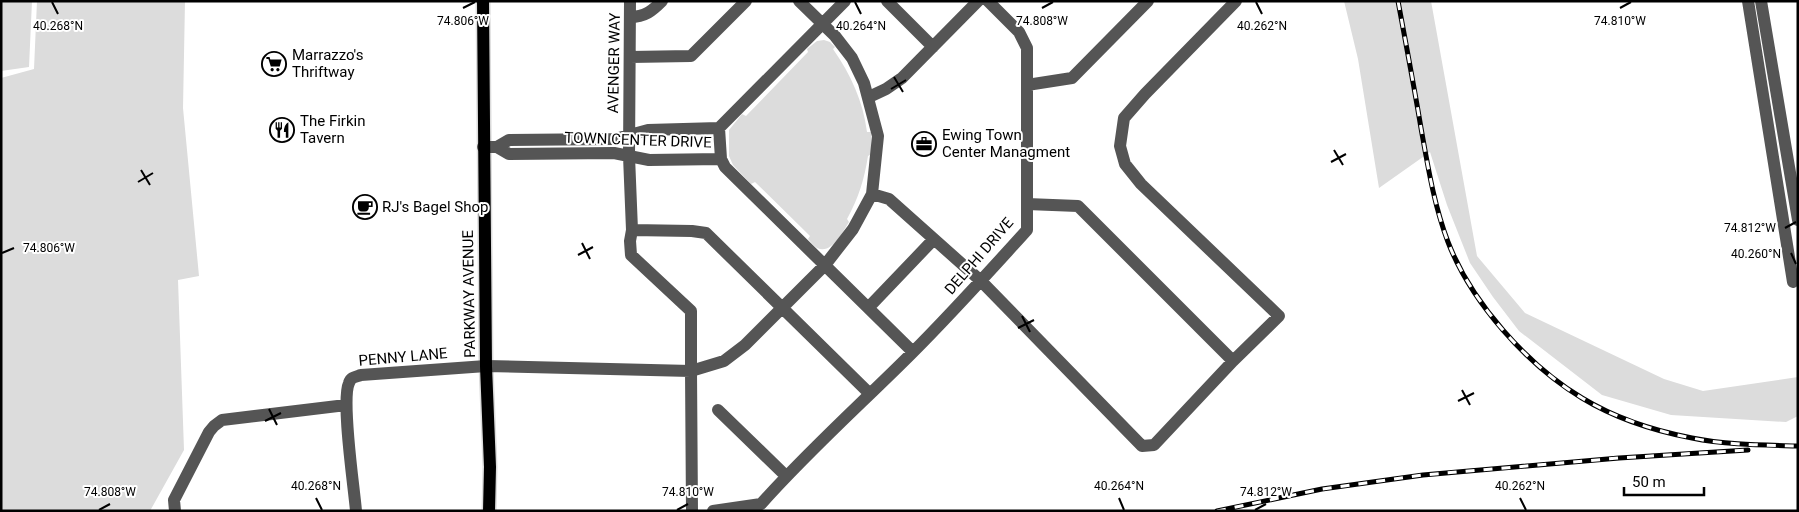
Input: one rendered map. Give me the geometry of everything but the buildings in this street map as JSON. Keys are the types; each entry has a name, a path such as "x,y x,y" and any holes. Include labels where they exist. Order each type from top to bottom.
{"main road":[{"name":"PARKWAY AVENUE","path":"482,1 486,366 490,467 489,511"},
{"name":"PARKWAY AVENUE","path":"490,467 498,511"}],"street":[{"name":"AVENGER WAY","path":"630,1 629,134 631,255 691,311 692,511"},
{"path":"630,17 640,17 650,13 662,1"},
{"path":"630,57 691,56 746,1"},
{"path":"486,366 691,371 724,361 745,345 825,265 854,229 872,194 878,136 869,97 852,58 836,36 799,1"},
{"path":"721,159 719,128 845,1"},
{"path":"887,1 933,47"},
{"path":"869,97 886,89 902,78 978,1"},
{"name":"DELPHI DRIVE","path":"713,511 761,504 786,476 913,352 1027,230 1027,48 1019,32 988,1"},
{"path":"1027,85 1072,78 1148,1"},
{"path":"872,194 890,199 981,281 1142,446 1154,445 1233,361 1279,316 1141,184 1125,164 1120,146 1124,118 1236,1"},
{"path":"1748,1 1793,282"},
{"path":"1762,1 1798,220"},
{"name":"TOWN CENTER DRIVE","path":"497,147 509,140 615,139 648,130 719,128"},
{"name":"TOWN CENTER DRIVE","path":"483,146 497,147 509,154 614,153 649,160 721,159 725,167 913,352"},
{"path":"1027,204 1078,206 1233,361"},
{"path":"632,230 706,233 870,394"},
{"path":"869,307 934,239"},
{"name":"PENNY LANE","path":"346,405 349,382 353,377 486,366"},
{"path":"175,511 174,500 178,492 209,432 222,420 346,405 356,511"},
{"path":"718,410 786,476"}],"shaded area":[{"path":"1,1 32,1 29,67 1,71"},
{"path":"37,1 185,1 183,108 199,276 178,280 184,450 150,511 1,511 1,78 34,69"},
{"path":"1344,1 1431,1 1477,256 1525,313 1664,379 1703,391 1798,377 1798,416 1786,422 1671,415 1602,395 1519,331 1470,263 1447,205 1430,152 1379,188 1358,59"},
{"path":"824,40 830,42 835,47 833,49 855,89 863,110 867,132 871,132 872,154 868,156 861,188 847,219 849,222 832,245 822,249 817,248 808,239 810,236 755,182 751,184 733,165 729,156 729,130 742,114 746,116 808,52 807,49 817,41"}],"railway":[{"path":"1398,1 1429,171 1443,228 1458,265 1486,309 1503,330 1521,350 1561,384 1582,398 1622,418 1664,432 1705,440 1798,446"},
{"path":"1217,511 1322,489 1423,475 1619,458 1748,450"}],"place":[{"name":"Marrazzo's Thriftway","path":"274,64"},
{"name":"The Firkin Tavern","path":"282,130"},
{"name":"Ewing Town Center Managment","path":"924,144"},
{"name":"RJ's Bagel Shop","path":"365,207"}]}
